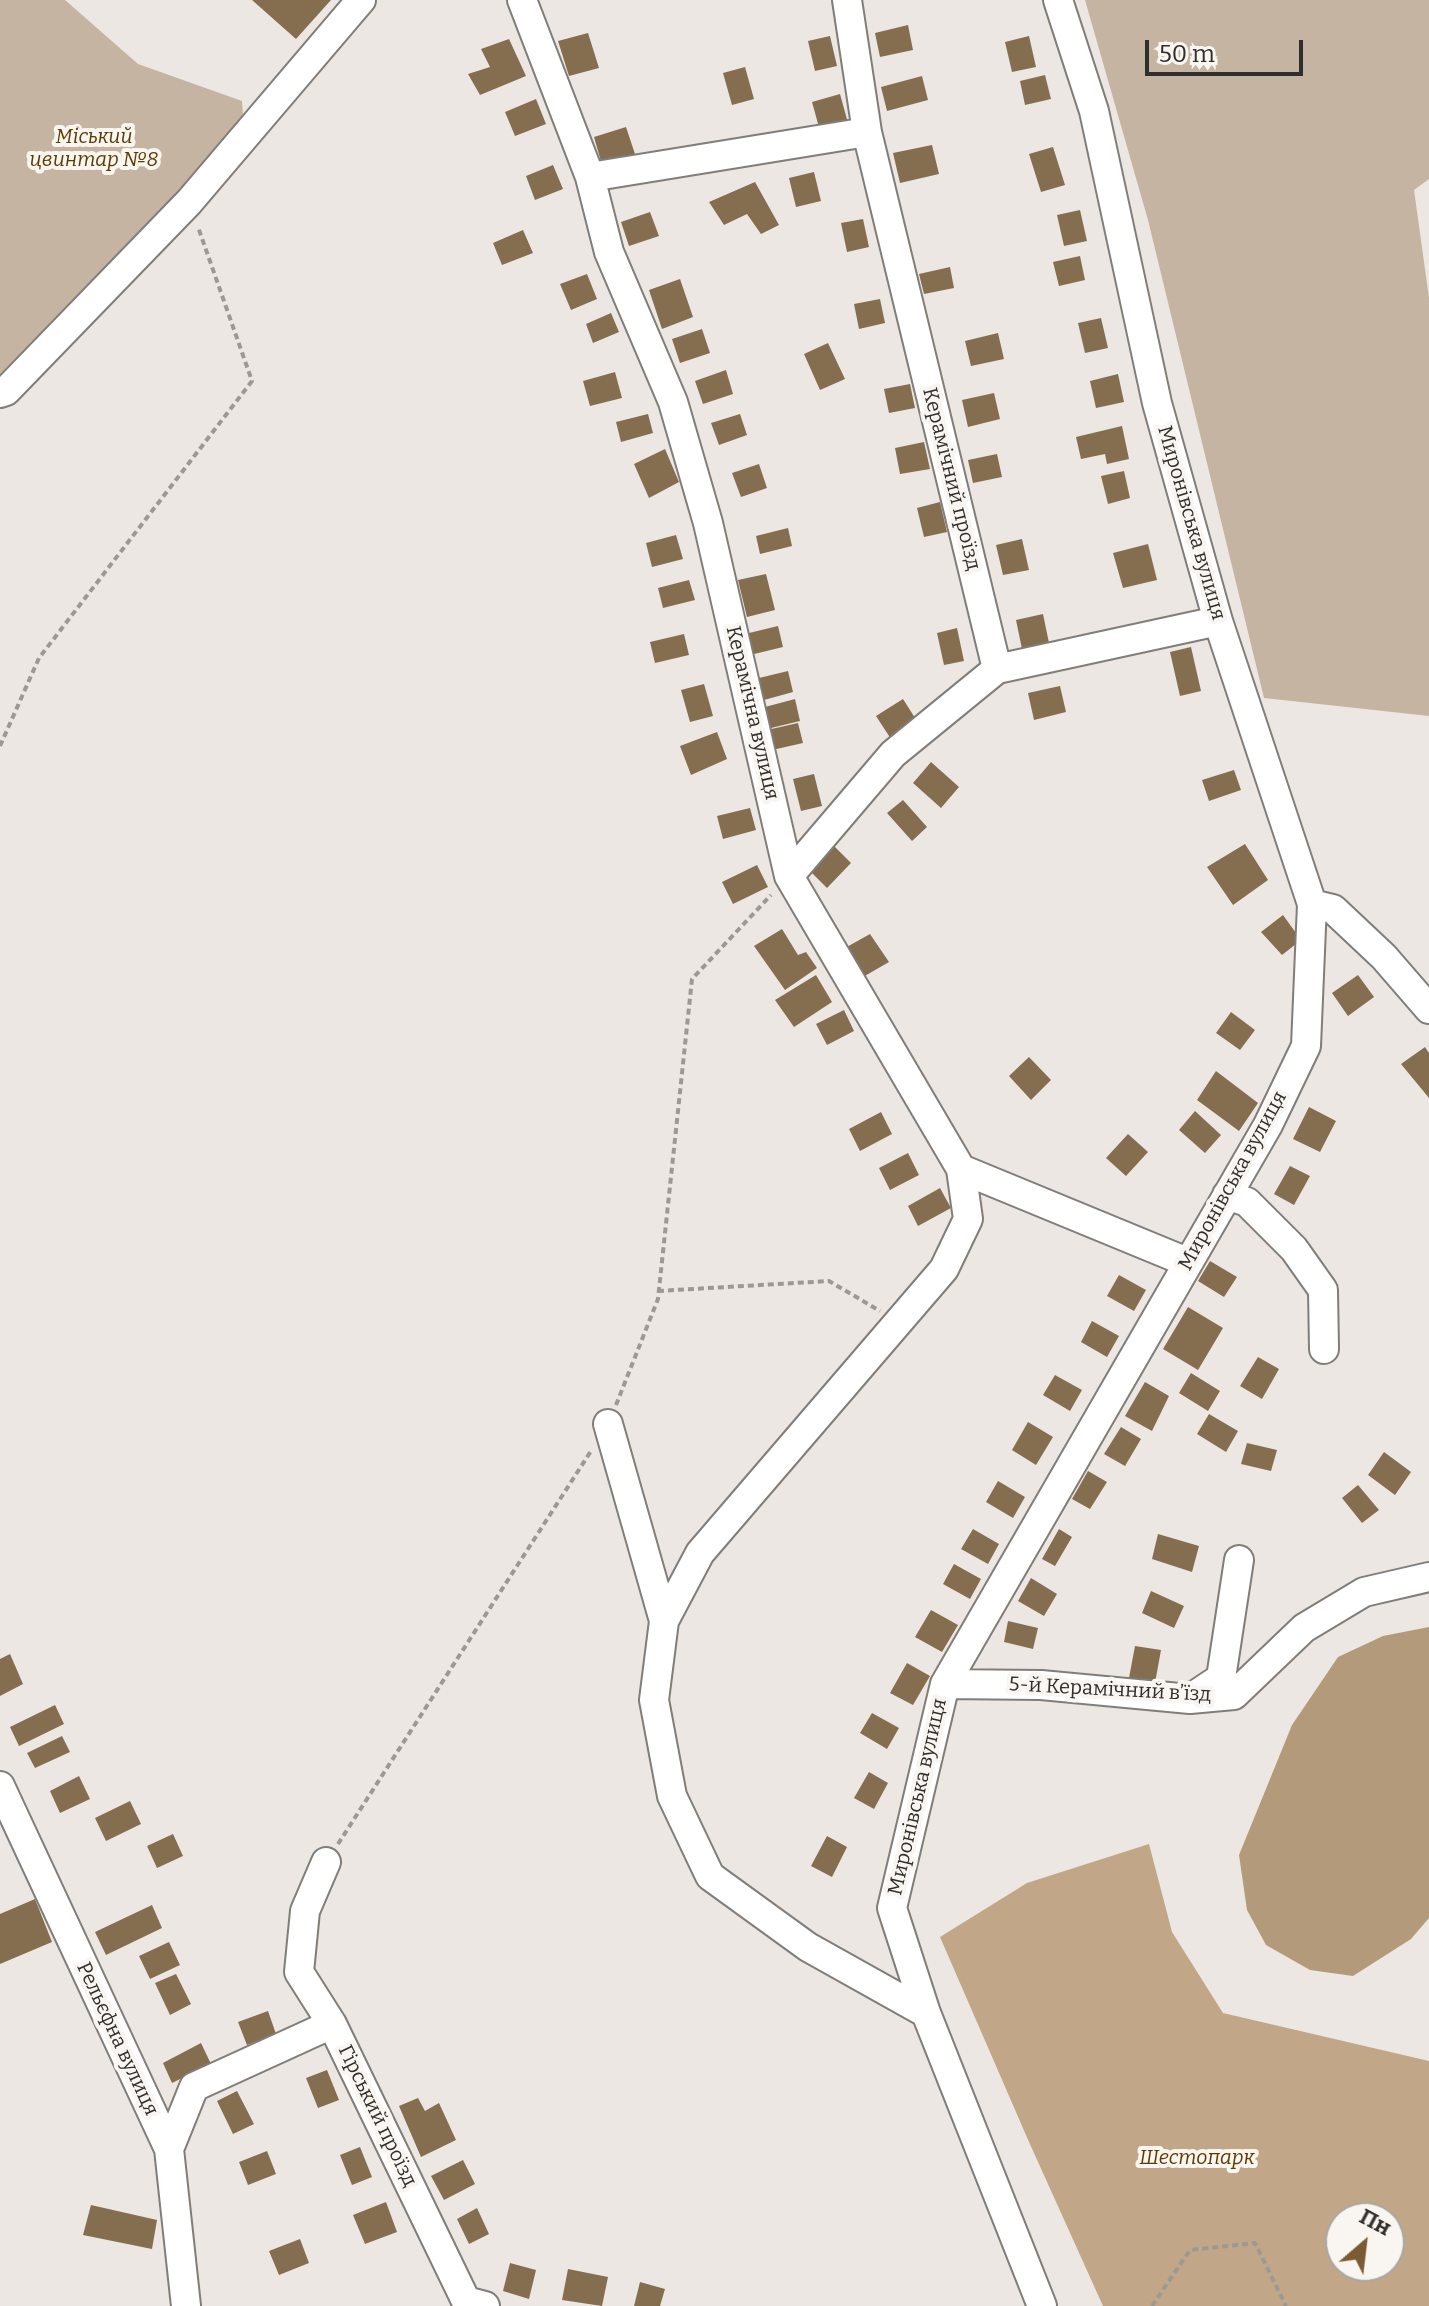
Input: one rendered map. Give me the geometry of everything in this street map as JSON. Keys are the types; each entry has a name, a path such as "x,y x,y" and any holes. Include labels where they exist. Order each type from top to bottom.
{"street":[{"path":"0,393 6,391 189,202 361,0"},
{"name":"Керамічна вулиця","path":"522,0 590,177 609,252 673,402 708,523 789,876 961,1169"},
{"name":"Керамічний проїзд","path":"847,0 867,132 997,669"},
{"name":"Миронівська вулиця","path":"1042,2306 926,2013 892,1908 945,1684 1268,1125 1306,1046 1312,904 1218,621 1157,403 1094,111 1058,0"},
{"path":"590,177 867,132"},
{"path":"789,876 893,754 997,669 1218,621"},
{"path":"1312,904 1333,909 1384,957 1429,1009"},
{"path":"961,1169 1187,1262"},
{"path":"926,2013 808,1947 710,1876 672,1796 654,1700 664,1621 700,1553 944,1269 968,1219 961,1169"},
{"path":"1227,1195 1247,1202 1294,1249 1323,1290 1324,1349"},
{"path":"608,1424 664,1621"},
{"path":"1190,1699 1221,1678 1239,1560"},
{"name":"5-й Керамічний в’їзд","path":"945,1684 1041,1685 1190,1699 1234,1695 1304,1628 1364,1592 1429,1577"},
{"name":"Рельєфна вулиця","path":"3,1803 169,2149 186,2306"},
{"path":"326,1862 305,1911 299,1972 332,2024"},
{"name":"Гірський проїзд","path":"169,2149 194,2087 332,2024 466,2301 485,2306"}],"path":[{"path":"0,746 39,658 252,381 189,202"},
{"path":"326,1862 608,1424 658,1299 692,979 789,876"},
{"path":"658,1291 829,1281 899,1322"},
{"path":"1152,2306 1190,2250 1255,2243 1286,2306"}],"green space":[{"name":"Міський цвинтар №8","path":"0,0 65,0 138,64 242,101 243,115 168,208 0,381"},
{"path":"1085,0 1429,0 1429,179 1414,190 1429,298 1429,716 1264,698 1148,220"},
{"name":"Шестопарк","path":"1149,1844 1172,1932 1223,2013 1429,2061 1429,2306 1103,2306 940,1937 1027,1883"}],"shaded area":[{"path":"1429,1627 1429,1918 1411,1939 1353,1976 1310,1970 1266,1945 1247,1910 1239,1855 1292,1725 1338,1657 1383,1636"}],"building":[{"path":"252,0 331,0 296,39"},
{"path":"908,25 913,50 880,57 875,33"},
{"path":"588,33 599,68 569,76 558,41"},
{"path":"830,36 837,66 815,71 808,41"},
{"path":"1029,36 1036,67 1012,72 1005,42"},
{"path":"509,39 526,76 480,95 468,74 490,67 481,49"},
{"path":"745,67 754,99 732,105 723,73"},
{"path":"1045,75 1051,99 1025,105 1020,81"},
{"path":"922,76 928,100 887,111 881,87"},
{"path":"840,94 848,123 820,131 812,102"},
{"path":"536,99 546,124 515,136 505,112"},
{"path":"626,127 635,154 602,165 594,137"},
{"path":"932,145 939,174 900,183 893,153"},
{"path":"1053,147 1065,185 1041,192 1029,154"},
{"path":"553,165 563,189 535,200 526,176"},
{"path":"814,172 821,201 796,207 789,178"},
{"path":"755,182 779,225 761,234 747,214 724,225 709,202"},
{"path":"1080,210 1087,241 1064,246 1057,215"},
{"path":"650,212 659,236 629,246 621,222"},
{"path":"863,219 869,247 847,252 841,223"},
{"path":"523,230 533,253 502,265 493,243"},
{"path":"1080,256 1085,280 1059,286 1053,262"},
{"path":"950,267 954,288 924,294 919,274"},
{"path":"587,274 597,299 571,310 560,284"},
{"path":"680,279 693,317 662,329 649,290"},
{"path":"880,299 885,323 859,329 854,304"},
{"path":"611,313 619,332 593,343 586,324"},
{"path":"1101,318 1108,348 1085,353 1078,323"},
{"path":"702,329 710,353 680,363 672,339"},
{"path":"998,333 1004,359 971,366 965,341"},
{"path":"828,343 845,379 820,390 804,354"},
{"path":"726,370 733,394 703,404 695,381"},
{"path":"615,372 622,398 590,406 583,381"},
{"path":"1118,374 1124,402 1096,408 1090,381"},
{"path":"910,384 915,408 889,413 884,389"},
{"path":"994,393 1000,419 968,427 962,400"},
{"path":"648,414 653,433 621,442 616,422"},
{"path":"740,414 747,435 719,445 711,423"},
{"path":"1122,426 1129,459 1107,464 1105,454 1081,459 1076,437"},
{"path":"924,442 930,469 900,474 895,448"},
{"path":"665,449 679,482 649,498 634,464"},
{"path":"997,454 1002,477 973,483 968,460"},
{"path":"759,464 767,488 741,497 732,473"},
{"path":"1124,471 1130,498 1108,504 1101,476"},
{"path":"940,502 947,532 924,537 917,508"},
{"path":"788,528 792,546 760,554 756,536"},
{"path":"676,535 683,559 652,567 646,543"},
{"path":"1022,539 1029,570 1003,575 996,545"},
{"path":"1148,544 1157,580 1123,588 1113,553"},
{"path":"766,574 775,610 747,617 738,580"},
{"path":"689,580 695,600 663,608 658,588"},
{"path":"1043,614 1049,643 1022,649 1016,620"},
{"path":"778,626 783,647 750,655 745,634"},
{"path":"957,628 964,661 944,665 937,633"},
{"path":"684,634 689,655 655,663 650,642"},
{"path":"1191,647 1201,691 1180,696 1170,652"},
{"path":"788,671 793,692 764,700 759,678"},
{"path":"704,684 713,716 690,722 681,690"},
{"path":"1060,686 1066,712 1034,720 1028,693"},
{"path":"795,699 800,721 771,728 765,707"},
{"path":"903,699 917,721 891,739 876,716"},
{"path":"798,723 803,743 772,750 767,730"},
{"path":"717,732 727,759 691,775 680,746"},
{"path":"931,762 959,787 941,808 913,783"},
{"path":"1234,770 1241,790 1209,801 1202,780"},
{"path":"814,774 822,806 801,811 793,779"},
{"path":"903,800 927,827 912,841 887,813"},
{"path":"750,808 756,830 723,839 717,816"},
{"path":"1245,844 1268,880 1233,905 1207,867"},
{"path":"834,846 851,863 827,888 810,871"},
{"path":"757,865 768,887 733,904 722,882"},
{"path":"1283,915 1301,940 1282,955 1261,932"},
{"path":"782,929 798,955 806,952 817,968 785,990 754,946"},
{"path":"870,934 889,962 863,977 845,948"},
{"path":"816,975 832,1002 794,1027 775,1000"},
{"path":"1358,975 1374,997 1348,1016 1332,993"},
{"path":"844,1010 854,1031 827,1045 816,1024"},
{"path":"1231,1012 1255,1030 1240,1050 1216,1033"},
{"path":"1425,1047 1429,1053 1429,1098 1401,1064"},
{"path":"1029,1057 1051,1080 1031,1100 1009,1076"},
{"path":"1216,1071 1258,1103 1239,1131 1197,1100"},
{"path":"1309,1107 1336,1121 1320,1152 1293,1139"},
{"path":"1195,1111 1221,1135 1205,1153 1179,1130"},
{"path":"881,1112 892,1134 860,1151 849,1129"},
{"path":"1128,1134 1148,1152 1126,1176 1106,1158"},
{"path":"908,1153 919,1175 890,1190 879,1168"},
{"path":"1290,1166 1310,1176 1294,1205 1274,1194"},
{"path":"940,1188 951,1208 918,1226 908,1206"},
{"path":"1210,1261 1237,1277 1224,1297 1198,1281"},
{"path":"1119,1275 1146,1290 1134,1311 1107,1296"},
{"path":"1188,1307 1223,1328 1198,1370 1163,1349"},
{"path":"1092,1321 1119,1336 1107,1357 1081,1342"},
{"path":"1258,1357 1279,1369 1262,1399 1240,1386"},
{"path":"1191,1373 1220,1391 1208,1411 1179,1393"},
{"path":"1055,1375 1082,1390 1070,1411 1043,1395"},
{"path":"1145,1382 1169,1396 1152,1431 1125,1416"},
{"path":"1209,1414 1238,1431 1226,1452 1197,1434"},
{"path":"1028,1422 1053,1437 1036,1465 1012,1450"},
{"path":"1121,1427 1141,1439 1125,1466 1104,1454"},
{"path":"1247,1443 1277,1450 1271,1471 1241,1464"},
{"path":"1384,1452 1411,1472 1395,1495 1368,1475"},
{"path":"1088,1471 1107,1482 1090,1509 1072,1499"},
{"path":"998,1481 1025,1497 1013,1518 986,1502"},
{"path":"1358,1485 1379,1510 1362,1523 1342,1498"},
{"path":"973,1529 999,1544 988,1564 961,1549"},
{"path":"1059,1529 1072,1537 1055,1566 1042,1559"},
{"path":"1158,1534 1199,1546 1192,1572 1152,1559"},
{"path":"954,1564 981,1579 970,1599 943,1584"},
{"path":"1031,1578 1057,1594 1044,1616 1018,1601"},
{"path":"1151,1591 1184,1606 1174,1628 1142,1613"},
{"path":"931,1610 958,1625 942,1652 915,1637"},
{"path":"1008,1621 1038,1628 1033,1649 1004,1642"},
{"path":"1135,1646 1161,1650 1155,1683 1129,1678"},
{"path":"10,1654 23,1684 0,1696 0,1659"},
{"path":"907,1663 930,1676 913,1705 890,1693"},
{"path":"55,1705 64,1724 19,1746 10,1727"},
{"path":"872,1713 899,1728 887,1749 860,1733"},
{"path":"62,1736 70,1752 35,1768 27,1753"},
{"path":"869,1772 888,1783 874,1809 854,1798"},
{"path":"79,1776 90,1799 60,1813 50,1791"},
{"path":"130,1801 141,1824 106,1841 95,1818"},
{"path":"173,1834 183,1856 157,1868 147,1846"},
{"path":"827,1836 847,1847 832,1877 811,1866"},
{"path":"35,1899 52,1942 0,1964 0,1914"},
{"path":"152,1905 162,1928 106,1955 95,1932"},
{"path":"169,1942 180,1965 150,1979 139,1956"},
{"path":"176,1974 191,2004 170,2015 155,1983"},
{"path":"268,2011 276,2034 247,2045 238,2022"},
{"path":"201,2043 211,2064 172,2083 163,2063"},
{"path":"327,2070 339,2100 318,2108 306,2078"},
{"path":"237,2091 254,2124 233,2134 217,2101"},
{"path":"418,2098 425,2111 439,2103 456,2140 421,2157 399,2106"},
{"path":"360,2147 372,2177 352,2185 340,2155"},
{"path":"267,2151 276,2174 248,2185 239,2162"},
{"path":"463,2160 475,2184 444,2200 431,2176"},
{"path":"386,2202 397,2232 365,2244 353,2215"},
{"path":"91,2205 157,2220 152,2249 83,2235"},
{"path":"477,2208 489,2234 469,2244 457,2219"},
{"path":"300,2239 309,2263 279,2275 269,2251"},
{"path":"510,2263 536,2270 529,2299 503,2291"},
{"path":"568,2269 608,2277 602,2306 562,2300"},
{"path":"640,2282 665,2289 660,2306 634,2306"}]}
